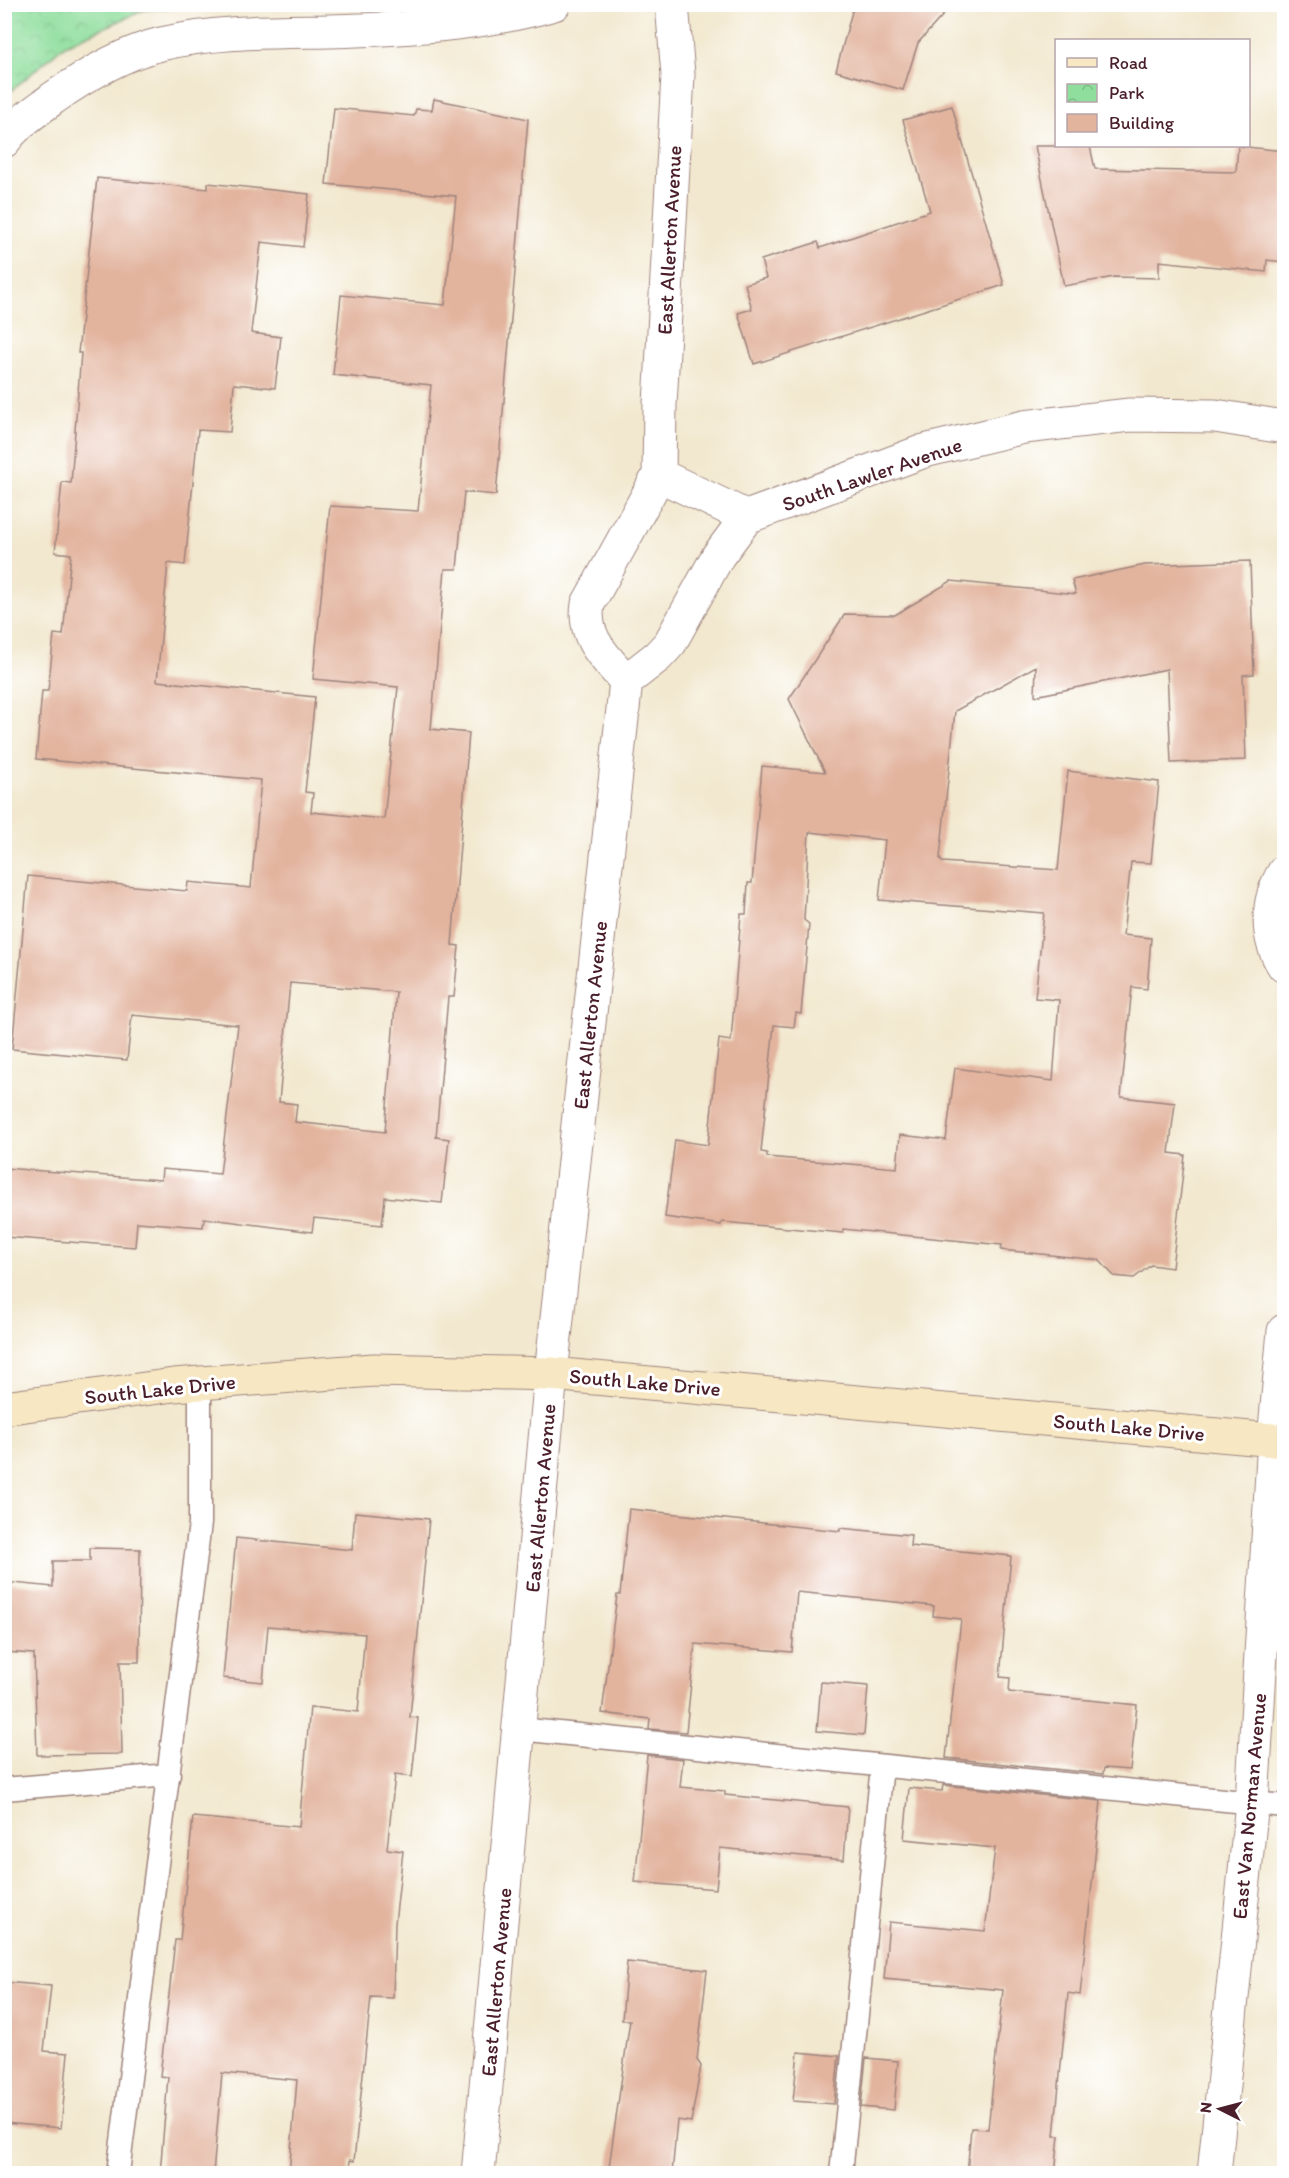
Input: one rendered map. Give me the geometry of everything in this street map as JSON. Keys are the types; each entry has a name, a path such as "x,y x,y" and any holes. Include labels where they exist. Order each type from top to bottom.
{"main road":[{"name":"South Lake Drive","path":"4,1408 200,1383 374,1370 551,1374 1279,1441"}],"street":[{"path":"4,141 14,128 61,93 109,64 159,44 217,34 347,31 447,24 554,4"},
{"name":"East Allerton Avenue","path":"478,2174 551,1374 626,681 594,644 586,617 588,604 659,475 660,405 678,75 672,4"},
{"name":"South Lawler Avenue","path":"747,517 924,451 1024,427 1130,415 1215,416 1284,427"},
{"path":"626,681 658,656 670,643 718,556 747,517 659,475"},
{"path":"1284,872 1270,908 1271,942 1284,966"},
{"name":"East Van Norman Avenue","path":"1214,2174 1252,1802 1279,1441 1284,1331"}],"lane":[{"path":"118,2173 200,1523 200,1383"},
{"path":"519,1729 1284,1806"},
{"path":"841,2174 882,1766"},
{"path":"4,1789 169,1775"}],"green space":[{"path":"5,4 228,5 144,10 65,45 5,96"}],"building":[{"path":"854,4 953,4 918,43 903,90 836,71"},
{"path":"434,99 528,119 496,495 464,492 457,569 445,569 431,729 469,733 452,945 459,946 454,997 448,997 436,1137 449,1139 442,1203 385,1197 382,1225 314,1218 312,1232 204,1218 203,1227 137,1222 135,1247 4,1237 4,1168 161,1180 162,1169 220,1174 238,1025 132,1015 127,1060 12,1049 28,876 187,891 188,882 251,888 261,780 36,759 42,691 48,691 54,634 63,635 71,554 55,552 62,482 71,483 81,353 78,353 97,178 208,189 208,183 309,194 303,247 261,242 251,333 281,337 275,388 234,384 230,432 198,430 185,565 168,563 157,681 315,697 305,792 313,793 311,812 384,819 398,687 313,679 330,506 418,511 431,385 333,375 341,295 445,305 456,196 326,184 334,108 414,116 416,109 432,110","holes":["290,983 396,992 385,1132 295,1122 297,1104 279,1102"]},
{"path":"952,106 1004,285 754,364 738,313 752,309 745,284 766,278 761,260 818,242 820,248 930,211 903,120"},
{"path":"1035,146 1090,147 1095,169 1236,172 1238,147 1284,151 1284,262 1267,260 1266,272 1159,261 1159,278 1114,277 1064,286"},
{"path":"1250,561 1254,674 1243,675 1246,760 1171,763 1167,669 1035,696 1036,666 955,711 940,858 942,862 1058,870 1068,771 1159,782 1151,863 1131,862 1123,935 1151,938 1147,989 1132,987 1121,1097 1175,1103 1169,1153 1185,1155 1172,1268 1151,1265 1134,1278 1114,1276 1099,1260 1001,1250 1002,1245 843,1229 843,1233 722,1222 721,1225 665,1217 675,1140 708,1145 719,1039 731,1041 741,914 746,914 748,883 752,883 762,766 825,772 789,699 845,614 895,615 951,581 1076,594 1072,580 1145,565","holes":["809,832 885,840 879,900 1044,913 1035,998 1059,1000 1053,1081 955,1068 946,1140 900,1135 897,1168 767,1157 767,1153 761,1152 774,1025 794,1027 796,1013 801,1014 809,924 804,920"]},
{"path":"629,1509 840,1531 840,1528 911,1535 910,1546 1011,1556 1000,1677 1010,1678 1009,1692 1137,1705 1130,1770 1104,1768 1103,1774 946,1758 961,1619 933,1616 934,1606 797,1592 792,1652 695,1644 686,1732 649,1729 650,1719 602,1713 617,1595 620,1595"},
{"path":"355,1512 429,1519 410,1717 418,1718 412,1777 395,1775 387,1849 403,1851 395,1924 393,1998 371,1997 354,2161 350,2160 349,2174 289,2174 297,2080 222,2073 213,2174 160,2174 168,2077 160,2076 175,1940 180,1940 193,1817 299,1827 310,1707 358,1712 365,1634 268,1626 263,1682 223,1678 236,1538 352,1550"},
{"path":"90,1548 140,1549 139,1662 120,1662 122,1754 37,1755 34,1654 4,1652 4,1582 53,1587 53,1561 90,1561"},
{"path":"821,1682 868,1686 864,1735 817,1731"},
{"path":"647,1755 683,1759 680,1787 725,1791 725,1795 848,1807 844,1860 720,1848 716,1889 635,1882"},
{"path":"943,1785 1101,1801 1080,1995 1068,1993 1054,2136 1059,2136 1055,2174 967,2174 971,2128 988,2129 1003,1990 884,1979 889,1922 985,1931 995,1848 904,1839 909,1788 942,1791"},
{"path":"627,1962 707,1970 697,2060 701,2066 691,2122 677,2120 672,2174 608,2174 630,2020 622,2020"},
{"path":"4,1982 51,1986 44,2051 68,2053 61,2128 4,2123"},
{"path":"798,2052 839,2056 834,2104 793,2101"},
{"path":"866,2058 898,2061 894,2110 861,2107"}]}
